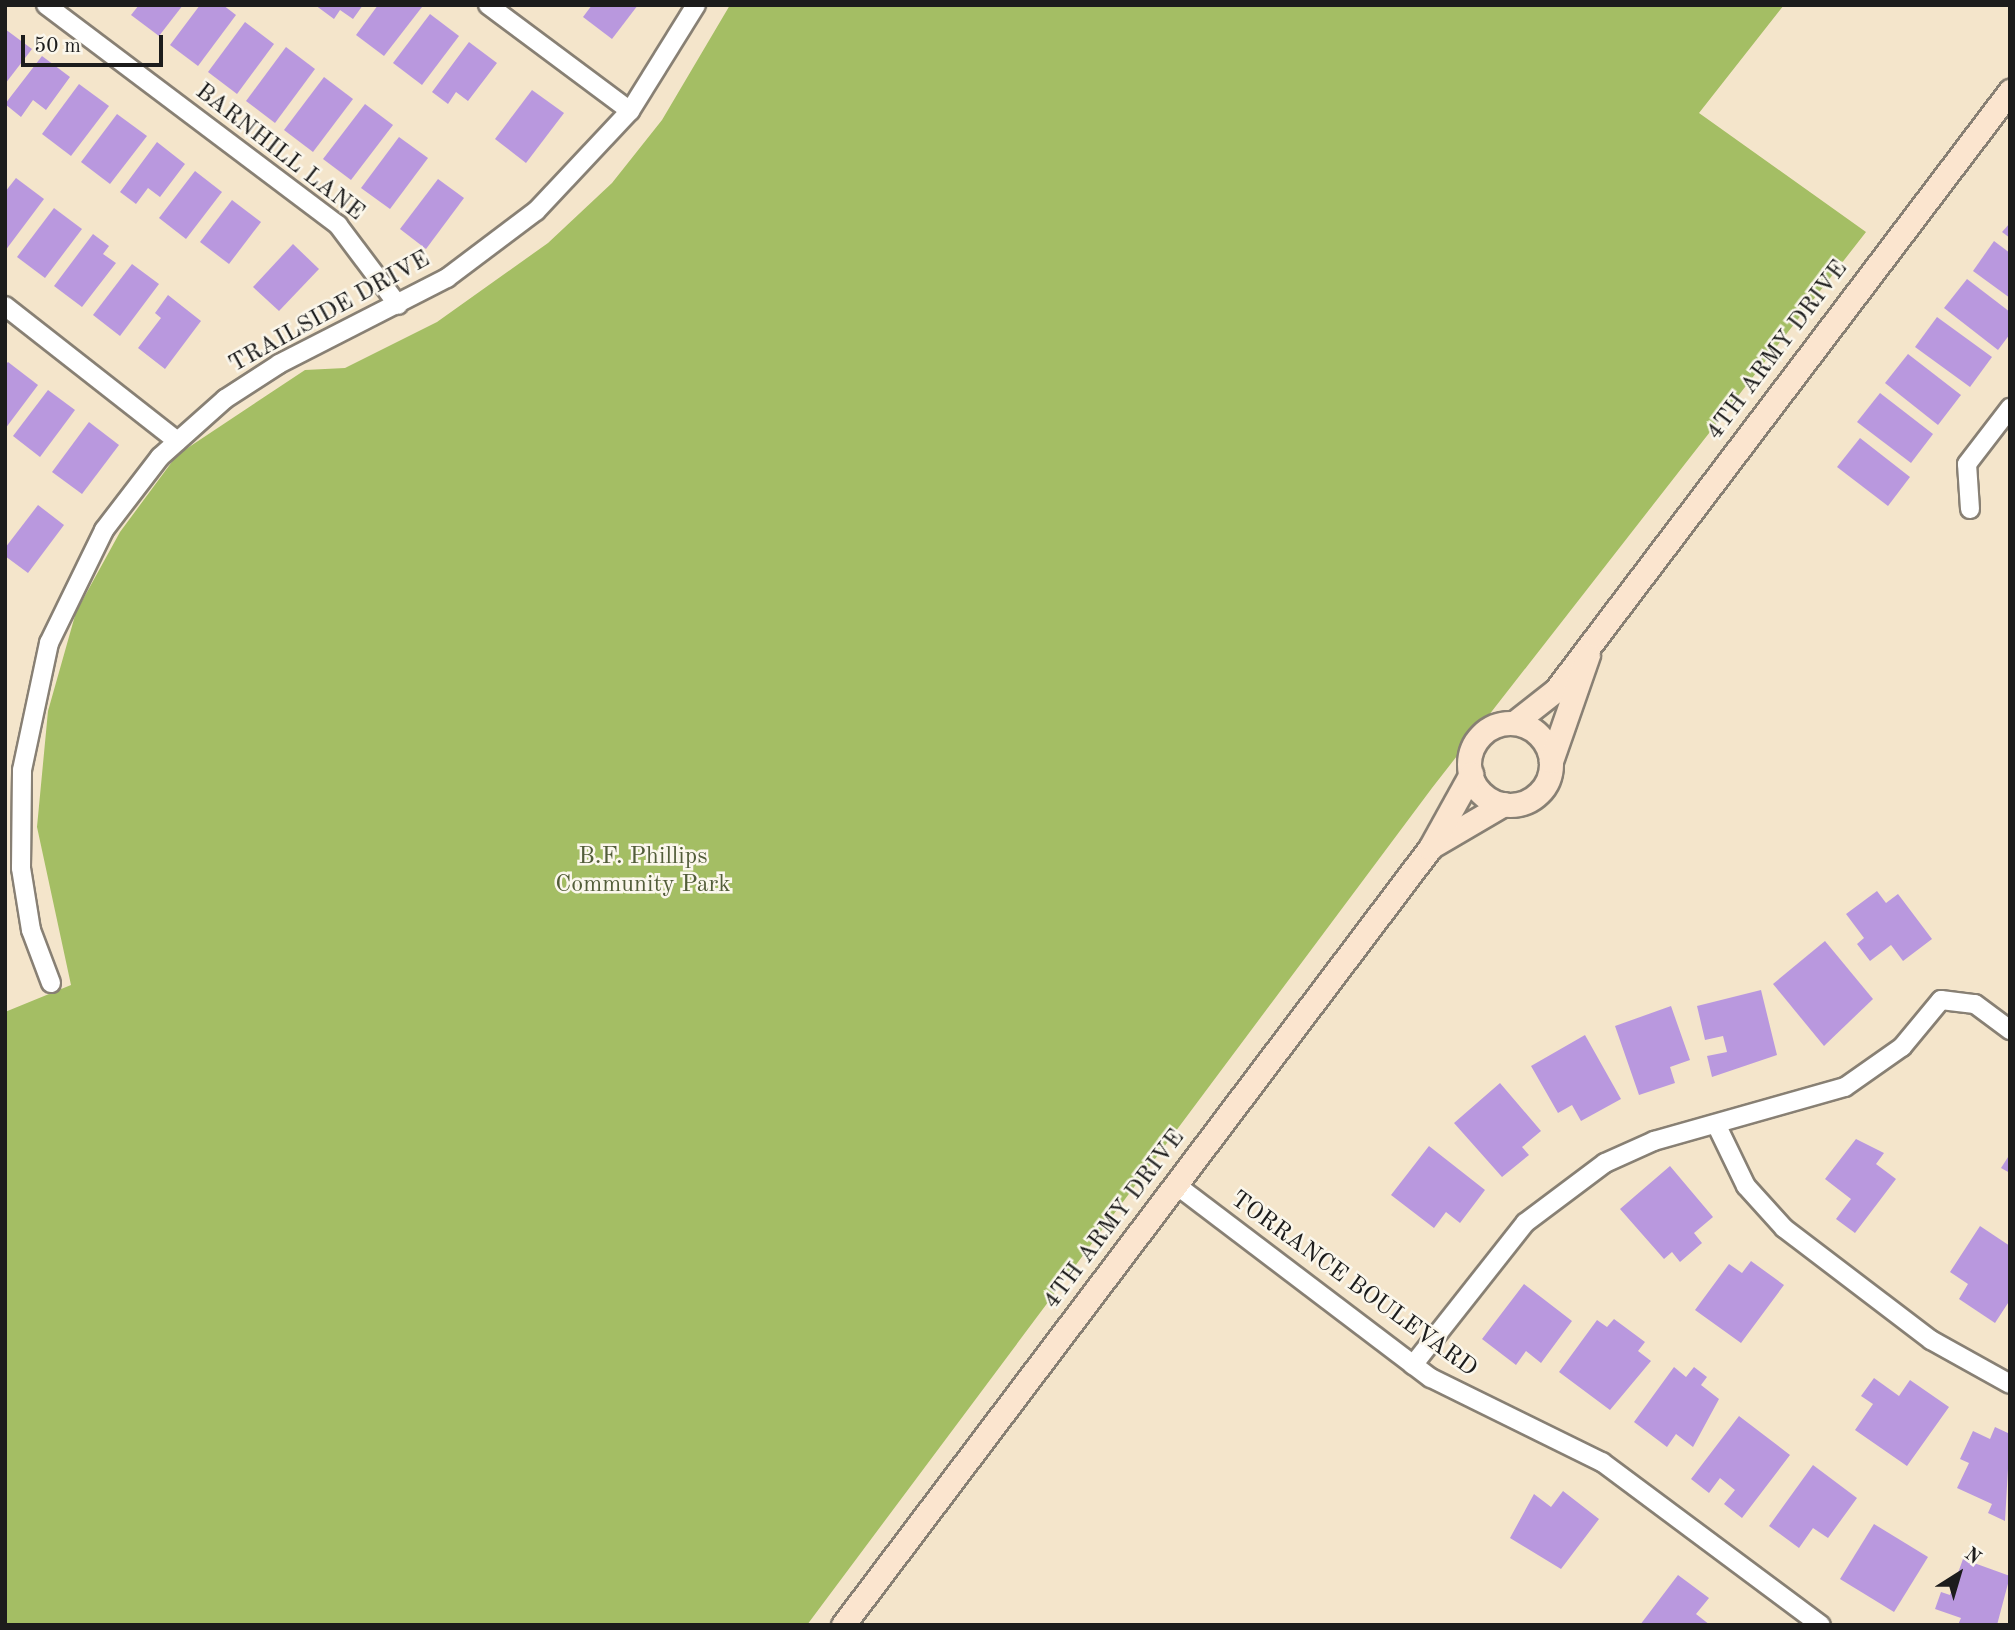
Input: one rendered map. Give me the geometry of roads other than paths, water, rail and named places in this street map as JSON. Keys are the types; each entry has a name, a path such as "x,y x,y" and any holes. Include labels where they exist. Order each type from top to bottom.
{"street":[{"name":"BARNHILL LANE","path":"46,5 338,225 398,305"},
{"path":"488,5 630,110"},
{"name":"TRAILSIDE DRIVE","path":"51,984 13,869 22,770 49,643 104,530 177,441 250,382 398,305 536,211 630,110 696,5"},
{"name":"4TH ARMY DRIVE","path":"843,1625 1430,848 1471,774 1470,757 1481,735 1514,723 1549,698 2009,92"},
{"path":"5,306 177,441"},
{"path":"1970,509 1967,464 2010,408"},
{"name":"4TH ARMY DRIVE","path":"1430,848 1503,804 1538,794 1592,643"},
{"path":"1514,723 1535,732 1551,761"},
{"path":"1471,774 1477,789 1503,804"},
{"path":"1413,1365 1499,1252 1553,1197 1625,1153 1845,1087 1893,1055 1941,1000 1956,997 2010,1030"},
{"path":"1716,1124 1746,1186 1784,1228 1931,1340 2010,1384"},
{"name":"TORRANCE BOULEVARD","path":"1175,1184 1413,1365 1471,1401 1602,1462 1821,1625"}],"park label":[{"name":"B.F. Phillips Community Park","path":"643,872"}]}
